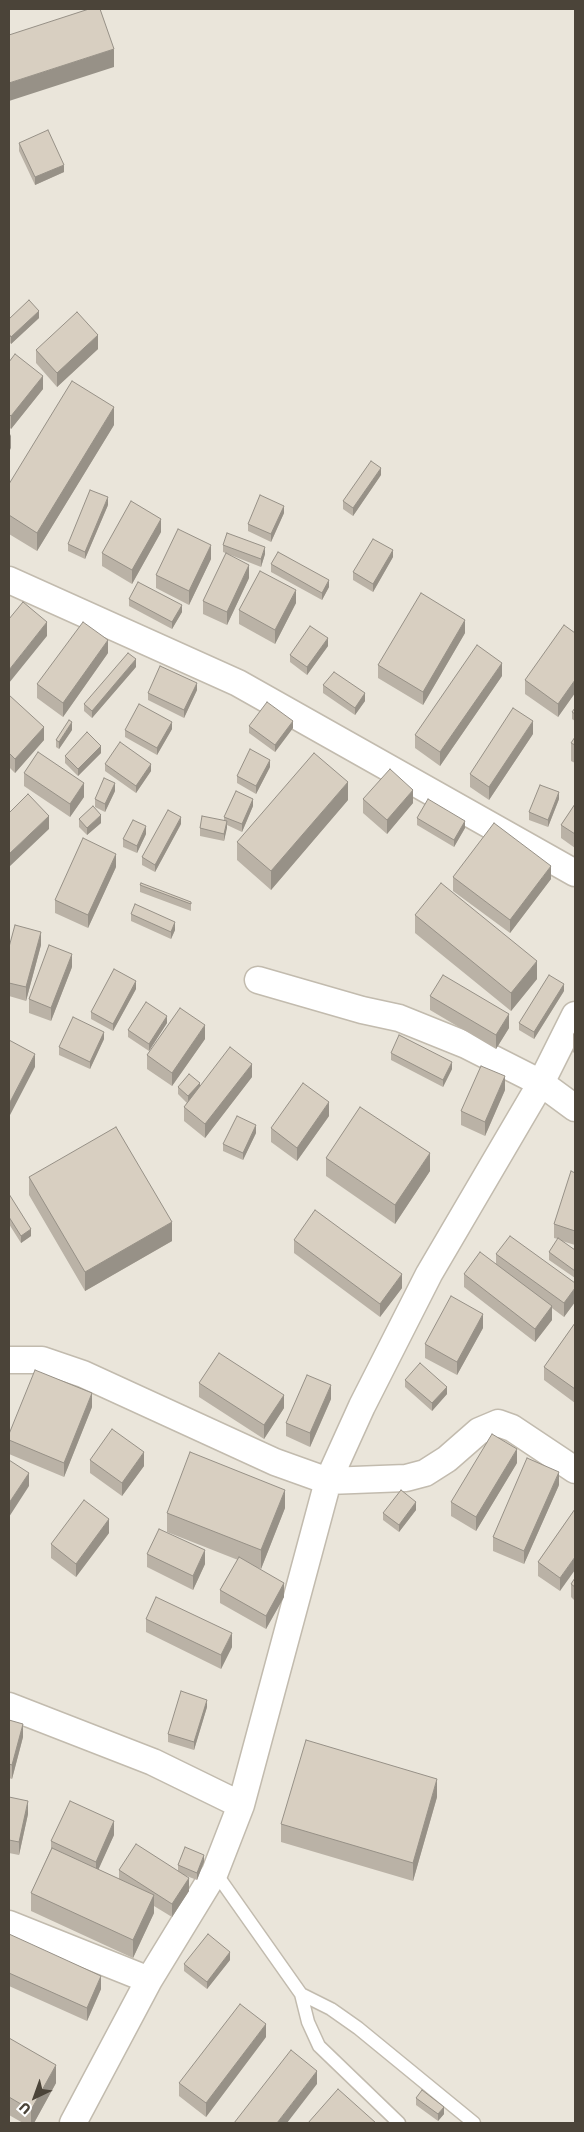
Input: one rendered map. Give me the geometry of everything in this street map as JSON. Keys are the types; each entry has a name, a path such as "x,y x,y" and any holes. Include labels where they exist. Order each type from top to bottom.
{"street":[{"path":"9,580 238,683 575,873"},
{"path":"258,980 362,1010 399,1018 466,1045 541,1083 575,1108"},
{"path":"73,2123 149,1980 215,1872 240,1806 328,1481 362,1406 429,1274 541,1083 575,1015"},
{"path":"9,1360 42,1360 83,1374 275,1462 328,1481 406,1478 425,1474 447,1459 480,1431 498,1423 512,1428 575,1470"},
{"path":"9,1706 153,1762 240,1806"},
{"path":"9,1924 149,1980"}],"lane":[{"path":"215,1872 301,1994 308,2022 319,2046 400,2123"},
{"path":"301,1994 331,2009 358,2028 474,2123"}],"shaded area":[{"path":"9,9 575,9 575,2123 9,2123"}],"building":[{"path":"89,9 100,9 114,49 9,83 9,35"},
{"path":"48,130 64,165 35,177 19,143"},
{"path":"29,300 39,311 11,337 9,334 9,319"},
{"path":"77,312 98,335 57,373 36,350"},
{"path":"15,354 43,376 11,416 9,414 9,362"},
{"path":"72,381 114,407 37,533 9,515 9,484"},
{"path":"371,461 381,468 353,508 343,501"},
{"path":"90,490 108,497 85,552 68,544"},
{"path":"260,495 284,506 271,534 248,524"},
{"path":"131,501 161,519 132,570 102,553"},
{"path":"178,529 211,545 189,591 156,575"},
{"path":"227,533 265,547 261,559 223,545"},
{"path":"373,539 393,550 373,584 353,572"},
{"path":"278,552 329,580 322,593 271,564"},
{"path":"226,553 249,565 227,612 203,601"},
{"path":"260,571 296,590 275,630 239,610"},
{"path":"138,582 182,605 172,622 129,599"},
{"path":"421,593 465,620 423,692 378,665"},
{"path":"23,602 47,622 9,670 9,619"},
{"path":"83,622 108,640 63,703 37,684"},
{"path":"564,625 575,633 575,680 558,704 525,680"},
{"path":"310,626 328,638 307,667 290,655"},
{"path":"477,645 502,663 440,752 415,735"},
{"path":"128,653 136,659 92,711 84,704"},
{"path":"160,666 197,683 184,710 148,693"},
{"path":"334,672 365,693 355,708 323,685"},
{"path":"9,695 44,727 15,759 9,753"},
{"path":"267,702 293,721 275,745 249,726"},
{"path":"139,704 172,722 157,748 125,730"},
{"path":"513,708 533,721 489,787 470,774"},
{"path":"69,720 72,722 59,742 56,740"},
{"path":"87,732 101,746 78,769 65,756"},
{"path":"575,737 575,745 571,743"},
{"path":"120,742 151,764 136,786 105,764"},
{"path":"250,749 270,760 256,786 237,776"},
{"path":"38,752 84,783 70,804 24,773"},
{"path":"314,753 348,782 271,871 237,842"},
{"path":"390,769 413,790 387,820 363,799"},
{"path":"104,778 115,783 105,804 95,799"},
{"path":"540,785 559,792 548,820 529,812"},
{"path":"236,791 253,799 242,824 224,817"},
{"path":"28,794 49,816 9,854 9,813"},
{"path":"428,799 465,821 454,840 417,818"},
{"path":"575,804 575,834 561,825"},
{"path":"93,806 101,815 87,828 79,819"},
{"path":"168,810 181,817 155,865 142,857"},
{"path":"202,816 227,821 224,834 200,828"},
{"path":"133,820 146,826 137,846 123,839"},
{"path":"494,823 551,866 510,920 453,877"},
{"path":"83,838 116,854 88,915 55,900"},
{"path":"141,883 191,902 191,904 140,885"},
{"path":"441,883 537,961 511,993 415,915"},
{"path":"135,904 175,922 171,932 131,914"},
{"path":"15,925 41,932 26,987 9,983 9,947"},
{"path":"49,945 72,954 51,1008 29,999"},
{"path":"114,969 136,981 113,1024 91,1012"},
{"path":"443,975 509,1014 496,1035 430,996"},
{"path":"549,975 564,984 534,1032 519,1023"},
{"path":"146,1002 167,1016 149,1044 128,1030"},
{"path":"180,1008 205,1025 172,1073 147,1055"},
{"path":"73,1017 104,1032 90,1062 59,1047"},
{"path":"399,1035 452,1062 443,1080 391,1053"},
{"path":"9,1040 35,1054 9,1104"},
{"path":"230,1047 252,1064 205,1124 184,1107"},
{"path":"481,1066 505,1076 485,1122 461,1111"},
{"path":"189,1074 200,1083 188,1096 178,1087"},
{"path":"303,1083 329,1102 297,1148 271,1128"},
{"path":"360,1107 430,1153 395,1205 326,1158"},
{"path":"237,1116 256,1125 243,1153 223,1144"},
{"path":"116,1127 172,1222 85,1272 29,1177"},
{"path":"571,1171 575,1173 575,1231 554,1224"},
{"path":"9,1194 31,1229 21,1236 9,1217"},
{"path":"315,1210 402,1274 380,1304 294,1240"},
{"path":"510,1236 575,1283 575,1288 564,1303 496,1254"},
{"path":"558,1238 575,1250 575,1271 549,1252"},
{"path":"480,1252 552,1306 535,1329 464,1274"},
{"path":"451,1296 483,1314 457,1362 425,1344"},
{"path":"575,1323 575,1389 544,1367"},
{"path":"219,1353 284,1395 264,1425 199,1383"},
{"path":"420,1363 447,1387 432,1403 405,1380"},
{"path":"35,1370 92,1393 64,1463 9,1440 9,1434"},
{"path":"307,1375 331,1385 310,1433 286,1423"},
{"path":"112,1429 144,1452 122,1483 90,1460"},
{"path":"492,1434 517,1449 476,1517 451,1502"},
{"path":"190,1452 285,1490 261,1550 167,1513"},
{"path":"527,1458 559,1472 524,1551 493,1537"},
{"path":"9,1460 29,1473 9,1503"},
{"path":"401,1490 416,1502 399,1525 383,1513"},
{"path":"84,1500 109,1519 76,1564 51,1544"},
{"path":"575,1509 575,1557 560,1578 538,1562"},
{"path":"159,1529 205,1550 193,1576 147,1554"},
{"path":"239,1557 284,1583 266,1616 220,1590"},
{"path":"575,1578 575,1587 571,1584"},
{"path":"156,1597 232,1633 221,1655 146,1619"},
{"path":"181,1691 207,1700 194,1742 168,1734"},
{"path":"9,1720 23,1724 12,1765 9,1764"},
{"path":"306,1740 437,1779 413,1863 281,1824"},
{"path":"9,1797 28,1801 19,1842 9,1840"},
{"path":"70,1801 114,1821 96,1862 51,1841"},
{"path":"136,1844 189,1878 172,1904 119,1870"},
{"path":"185,1847 204,1855 197,1873 178,1865"},
{"path":"52,1848 154,1895 133,1940 31,1893"},
{"path":"9,1934 101,1976 87,2008 9,1973"},
{"path":"208,1934 230,1952 207,1982 184,1964"},
{"path":"240,2004 266,2024 206,2103 179,2083"},
{"path":"9,2038 56,2065 31,2110 9,2097"},
{"path":"291,2050 317,2071 277,2123 234,2123"},
{"path":"338,2089 376,2123 308,2123"},
{"path":"422,2090 444,2107 438,2114 416,2098"}]}
